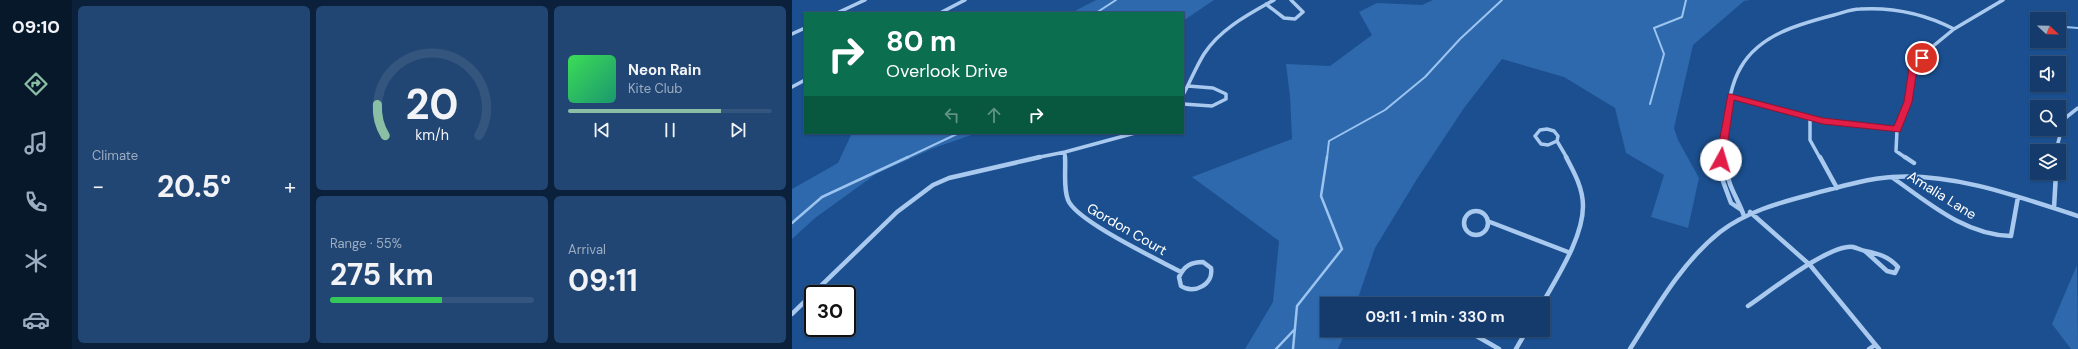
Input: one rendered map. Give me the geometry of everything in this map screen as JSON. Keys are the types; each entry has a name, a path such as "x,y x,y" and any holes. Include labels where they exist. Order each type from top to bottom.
{"street":[{"path":"839,12 865,0"},
{"path":"944,12 965,0"},
{"path":"1184,93 1206,52 1247,15 1274,0"},
{"path":"1266,4 1286,20 1294,20 1301,16 1303,12 1291,0"},
{"path":"1914,163 1896,151 1897,130 1908,102 1913,68 1932,47 1954,29 2003,0"},
{"path":"846,9 849,12"},
{"path":"1744,216 1740,209 1731,203 1717,165 1721,160 1734,81 1749,54 1768,38 1799,24 1859,9 1915,14 1930,18 1954,29"},
{"path":"792,34 804,28"},
{"path":"792,87 804,81"},
{"path":"1184,104 1214,107 1221,105 1226,99 1226,94 1222,90 1188,86"},
{"path":"1731,96 1810,118 1836,123 1897,130"},
{"path":"2057,144 2064,119 2078,108"},
{"path":"1810,118 1810,140 1837,188"},
{"path":"1550,129 1558,136 1556,142 1551,145 1544,145 1538,142 1536,134 1540,130 1550,129"},
{"path":"792,314 897,212 933,185 949,178 1009,163 1065,152 1131,134"},
{"path":"1546,297 1568,252 1582,218 1583,205 1579,186 1567,159 1556,142"},
{"name":"Gordon Court","path":"1065,152 1068,202 1077,213 1148,255 1181,272"},
{"path":"1721,160 1725,165 1730,184 1740,203 1740,209"},
{"path":"1630,349 1678,277 1710,242 1750,212 1863,181 1893,177 1911,177 1956,182 2018,197 2078,216"},
{"name":"Amalia Lane","path":"1893,177 1947,215 1974,229 2000,237 2011,236 2018,197"},
{"path":"2054,208 2056,180"},
{"path":"1490,222 1488,229 1476,234 1468,231 1463,224 1465,218 1475,212 1483,214 1490,222 1504,226 1568,252"},
{"path":"1750,212 1810,265 1879,349"},
{"path":"1748,306 1810,265 1836,251 1846,248 1852,247 1865,251 1877,252 1892,260 1898,268 1895,273 1887,271 1865,251"},
{"path":"1203,262 1210,267 1211,276 1206,284 1201,288 1190,290 1181,286 1179,277 1181,272 1188,265 1203,262"},
{"path":"1478,337 1499,349"},
{"path":"1516,349 1522,337"},
{"path":"1869,349 1875,345"}],"shaded area":[{"path":"1096,0 1214,0 1184,20 1184,12 1073,12"},
{"path":"1433,0 1750,0 1744,1 1693,45 1674,128 1678,140 1699,178 1688,228 1651,217 1664,175 1626,153 1615,108 1564,77 1502,59 1464,108 1417,179 1375,248 1358,297 1320,297 1320,337 1343,337 1338,349 1245,349 1273,302 1279,241 1192,177 1292,139 1290,96 1286,64 1330,66 1372,35 1359,12 1377,3 1422,5"},
{"path":"852,134 974,134 934,148 876,174 815,218 792,239 792,189 838,163"},
{"path":"2077,265 2078,349 2071,349 2052,324"}],"waterway":[{"path":"1098,12 1116,0"},
{"path":"1327,158 1329,141 1385,110 1425,77 1460,39 1502,0"},
{"path":"1650,104 1664,54 1654,28 1682,17 1686,0"},
{"path":"2066,27 2078,28"},
{"path":"906,158 957,134"},
{"path":"792,223 822,197 908,157"},
{"path":"1295,329 1297,306 1342,249 1321,196 1327,157"},
{"path":"1276,349 1295,329"},
{"path":"1293,349 1295,329"}],"route":[{"path":"1721,160 1731,96 1823,121 1897,130 1908,102 1913,68 1922,58"}]}
